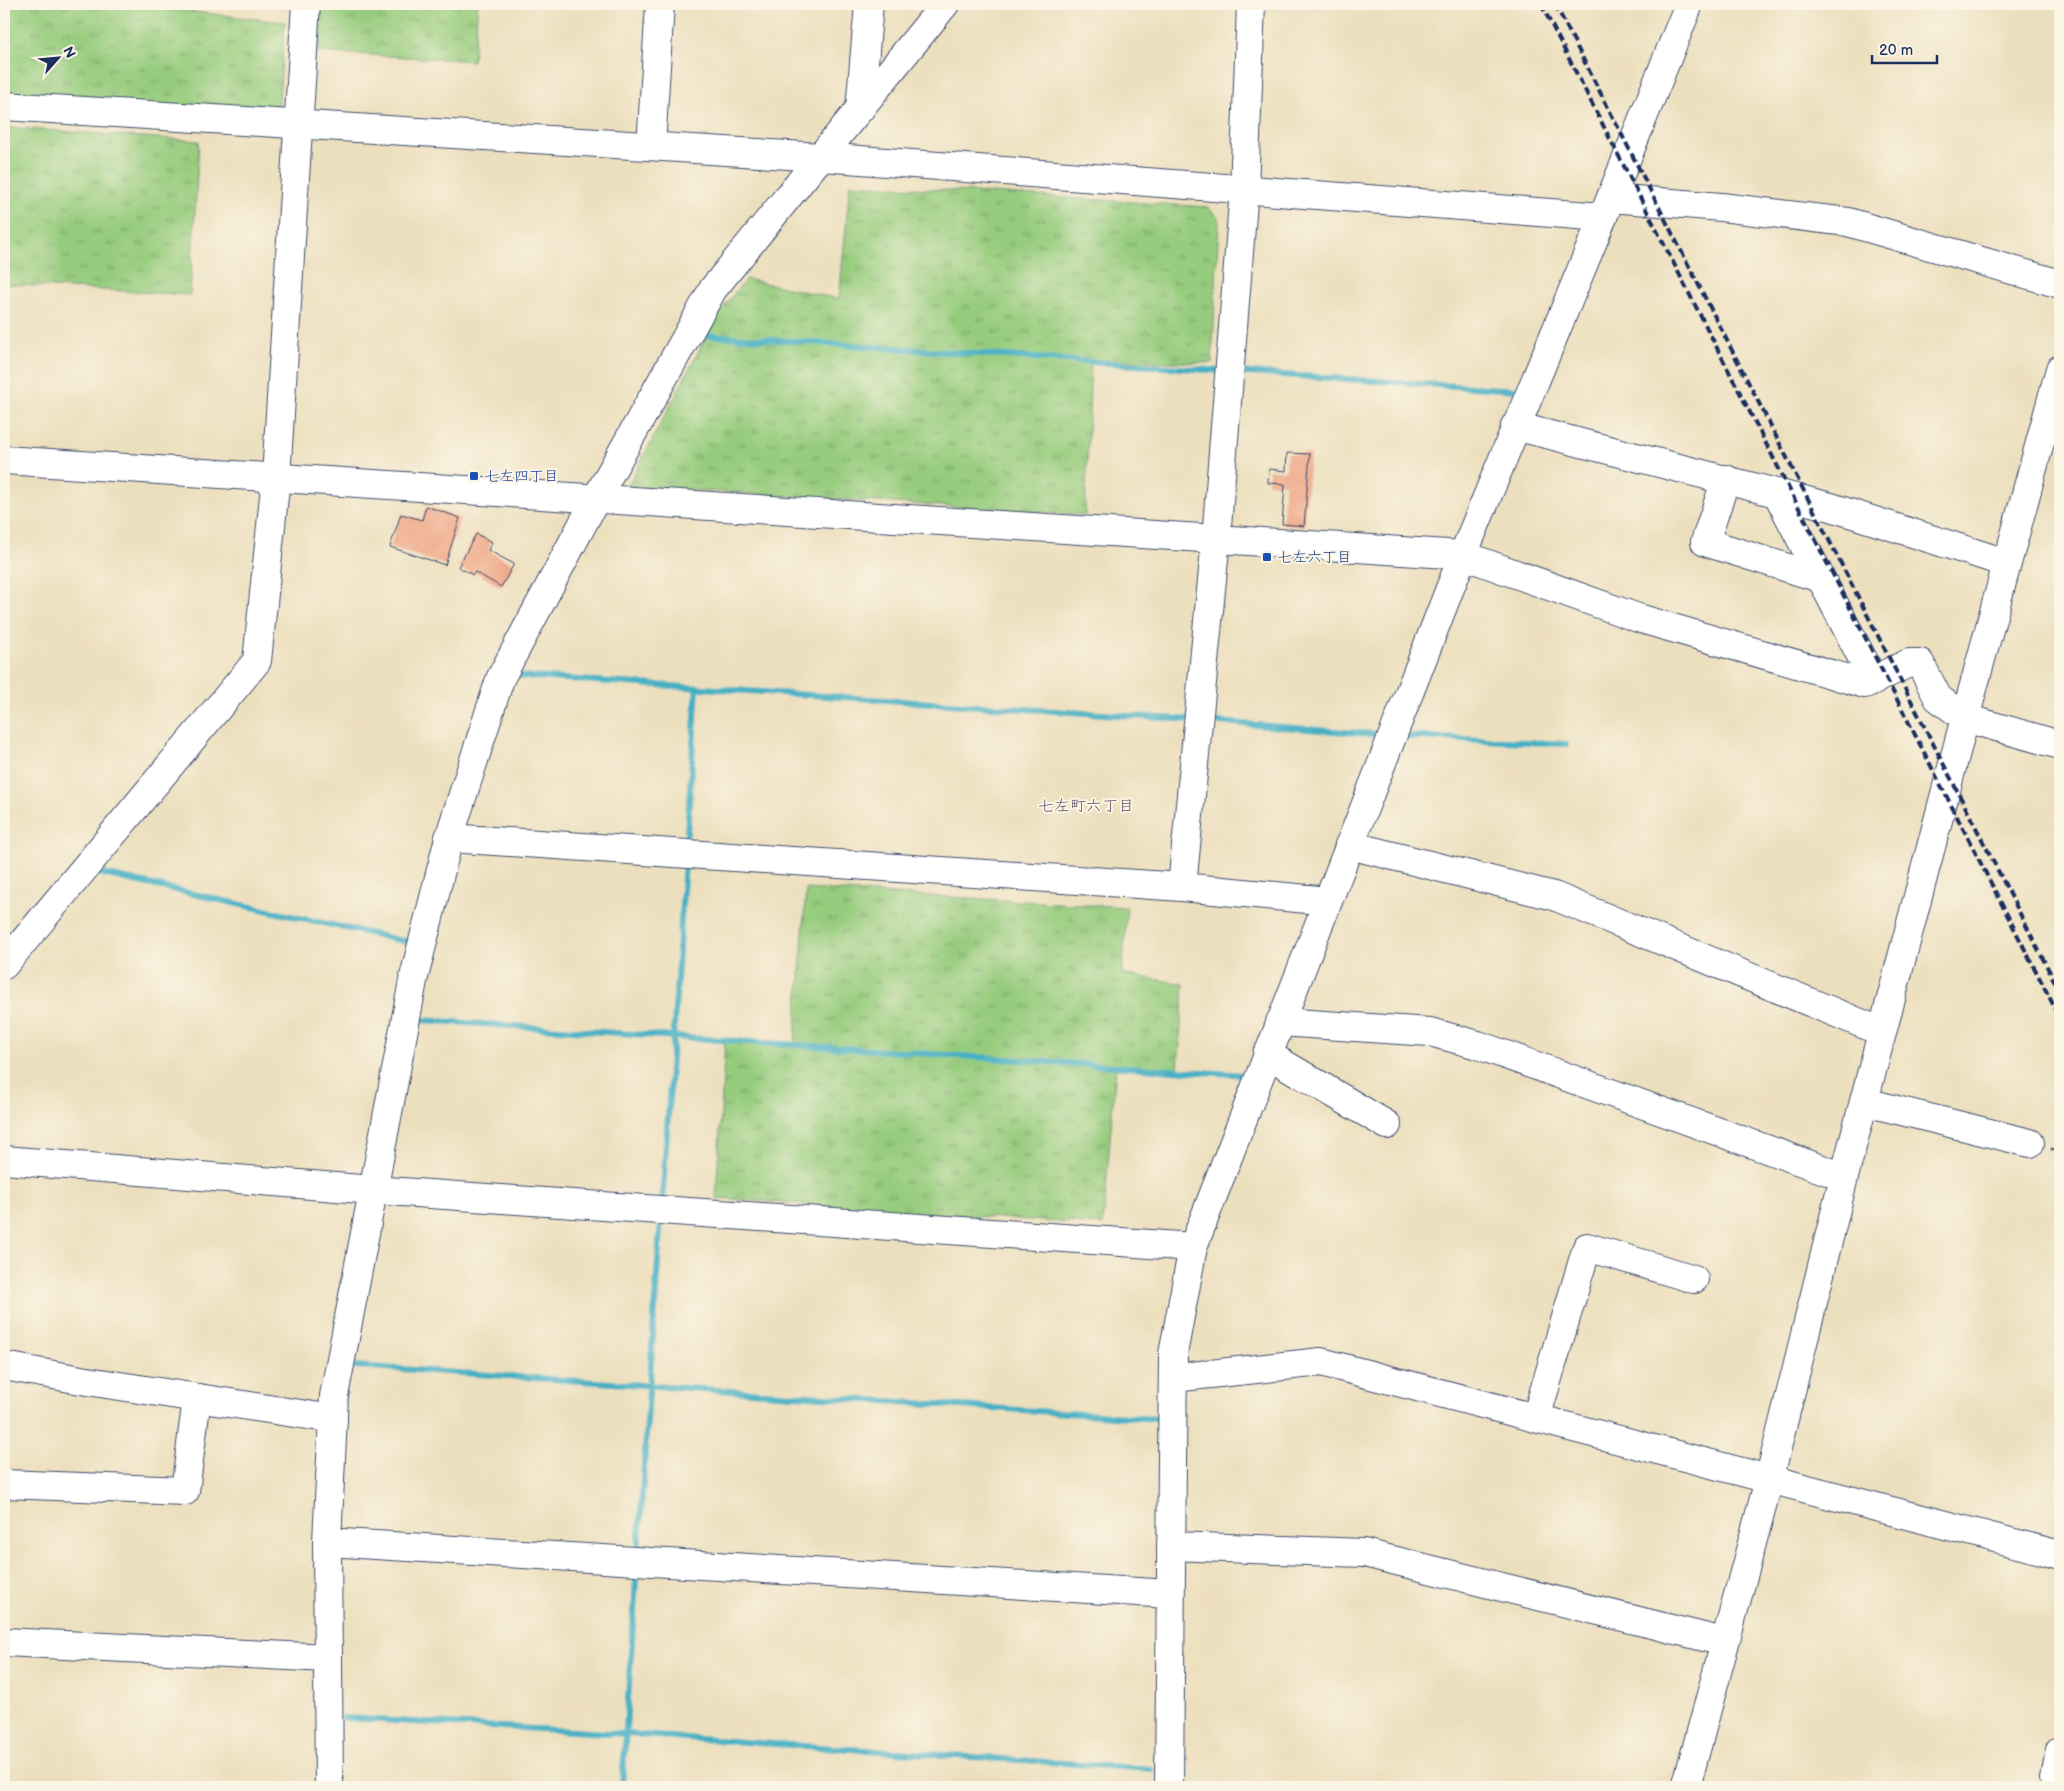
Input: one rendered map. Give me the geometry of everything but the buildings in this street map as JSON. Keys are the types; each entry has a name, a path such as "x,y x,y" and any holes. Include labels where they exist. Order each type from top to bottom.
{"street":[{"path":"4,966 257,661 276,477 306,4"},
{"path":"651,146 660,4"},
{"path":"860,109 869,4"},
{"path":"329,1787 326,1542 334,1396 413,981 449,838 500,679 596,497 713,289 945,4"},
{"path":"1182,887 1216,539 1244,190 1251,4"},
{"path":"1169,1787 1173,1354 1193,1247 1463,555 1689,4"},
{"path":"4,106 821,157 1244,190 1607,207 1721,207 1848,222 2060,284"},
{"path":"1686,1787 1769,1480 1882,1032 2006,563 2060,369"},
{"path":"1515,426 1831,507 2006,563"},
{"path":"4,460 596,497 1463,555 1638,618 1865,684 1909,663 1920,663 1938,698 1965,718 2060,744"},
{"path":"1726,479 1705,542 1820,578"},
{"path":"1777,493 1874,681"},
{"path":"449,838 1182,887 1328,901"},
{"path":"1349,845 1554,896 1882,1032"},
{"path":"1280,1022 1430,1032 1478,1045 1844,1177"},
{"path":"1268,1054 1387,1125"},
{"path":"1865,1102 2030,1143"},
{"path":"4,1160 373,1190 1193,1247"},
{"path":"1536,1418 1588,1247 1694,1279"},
{"path":"1173,1378 1321,1362 1769,1480 2060,1554"},
{"path":"4,1366 333,1419"},
{"path":"4,1484 185,1491 197,1398"},
{"path":"326,1542 1170,1594"},
{"path":"1170,1546 1364,1553 1724,1642"},
{"path":"4,1642 328,1658"},
{"path":"2060,1751 2055,1776 2060,1787"}],"green space":[{"path":"4,4 122,4 285,22 278,115 4,97"},
{"path":"321,4 478,4 473,61 317,52"},
{"path":"4,127 199,141 190,295 4,284"},
{"path":"850,184 1208,207 1219,218 1212,363 1091,360 1085,515 628,486 718,314 746,279 839,299"},
{"path":"806,889 1127,907 1122,974 1184,984 1178,1069 1116,1066 1103,1225 716,1198 725,1041 795,1043"}],"waterway":[{"path":"703,335 1223,371"},
{"path":"1235,372 1518,390"},
{"path":"518,676 1193,720"},
{"path":"686,848 697,687"},
{"path":"1205,721 1384,735"},
{"path":"1399,736 1566,744"},
{"path":"662,1205 685,861"},
{"path":"99,873 417,944"},
{"path":"421,1020 1247,1075"},
{"path":"638,1554 661,1217"},
{"path":"354,1366 1158,1419"},
{"path":"622,1787 637,1567"},
{"path":"344,1718 626,1734 1151,1769"}],"railway":[{"path":"1541,4 2060,1018"},
{"path":"1555,4 2060,992"}],"place":[{"name":"七左四丁目","path":"474,476"},
{"name":"七左六丁目","path":"1267,557"}],"district":[{"name":"七左町六丁目","path":"1086,805"}]}
